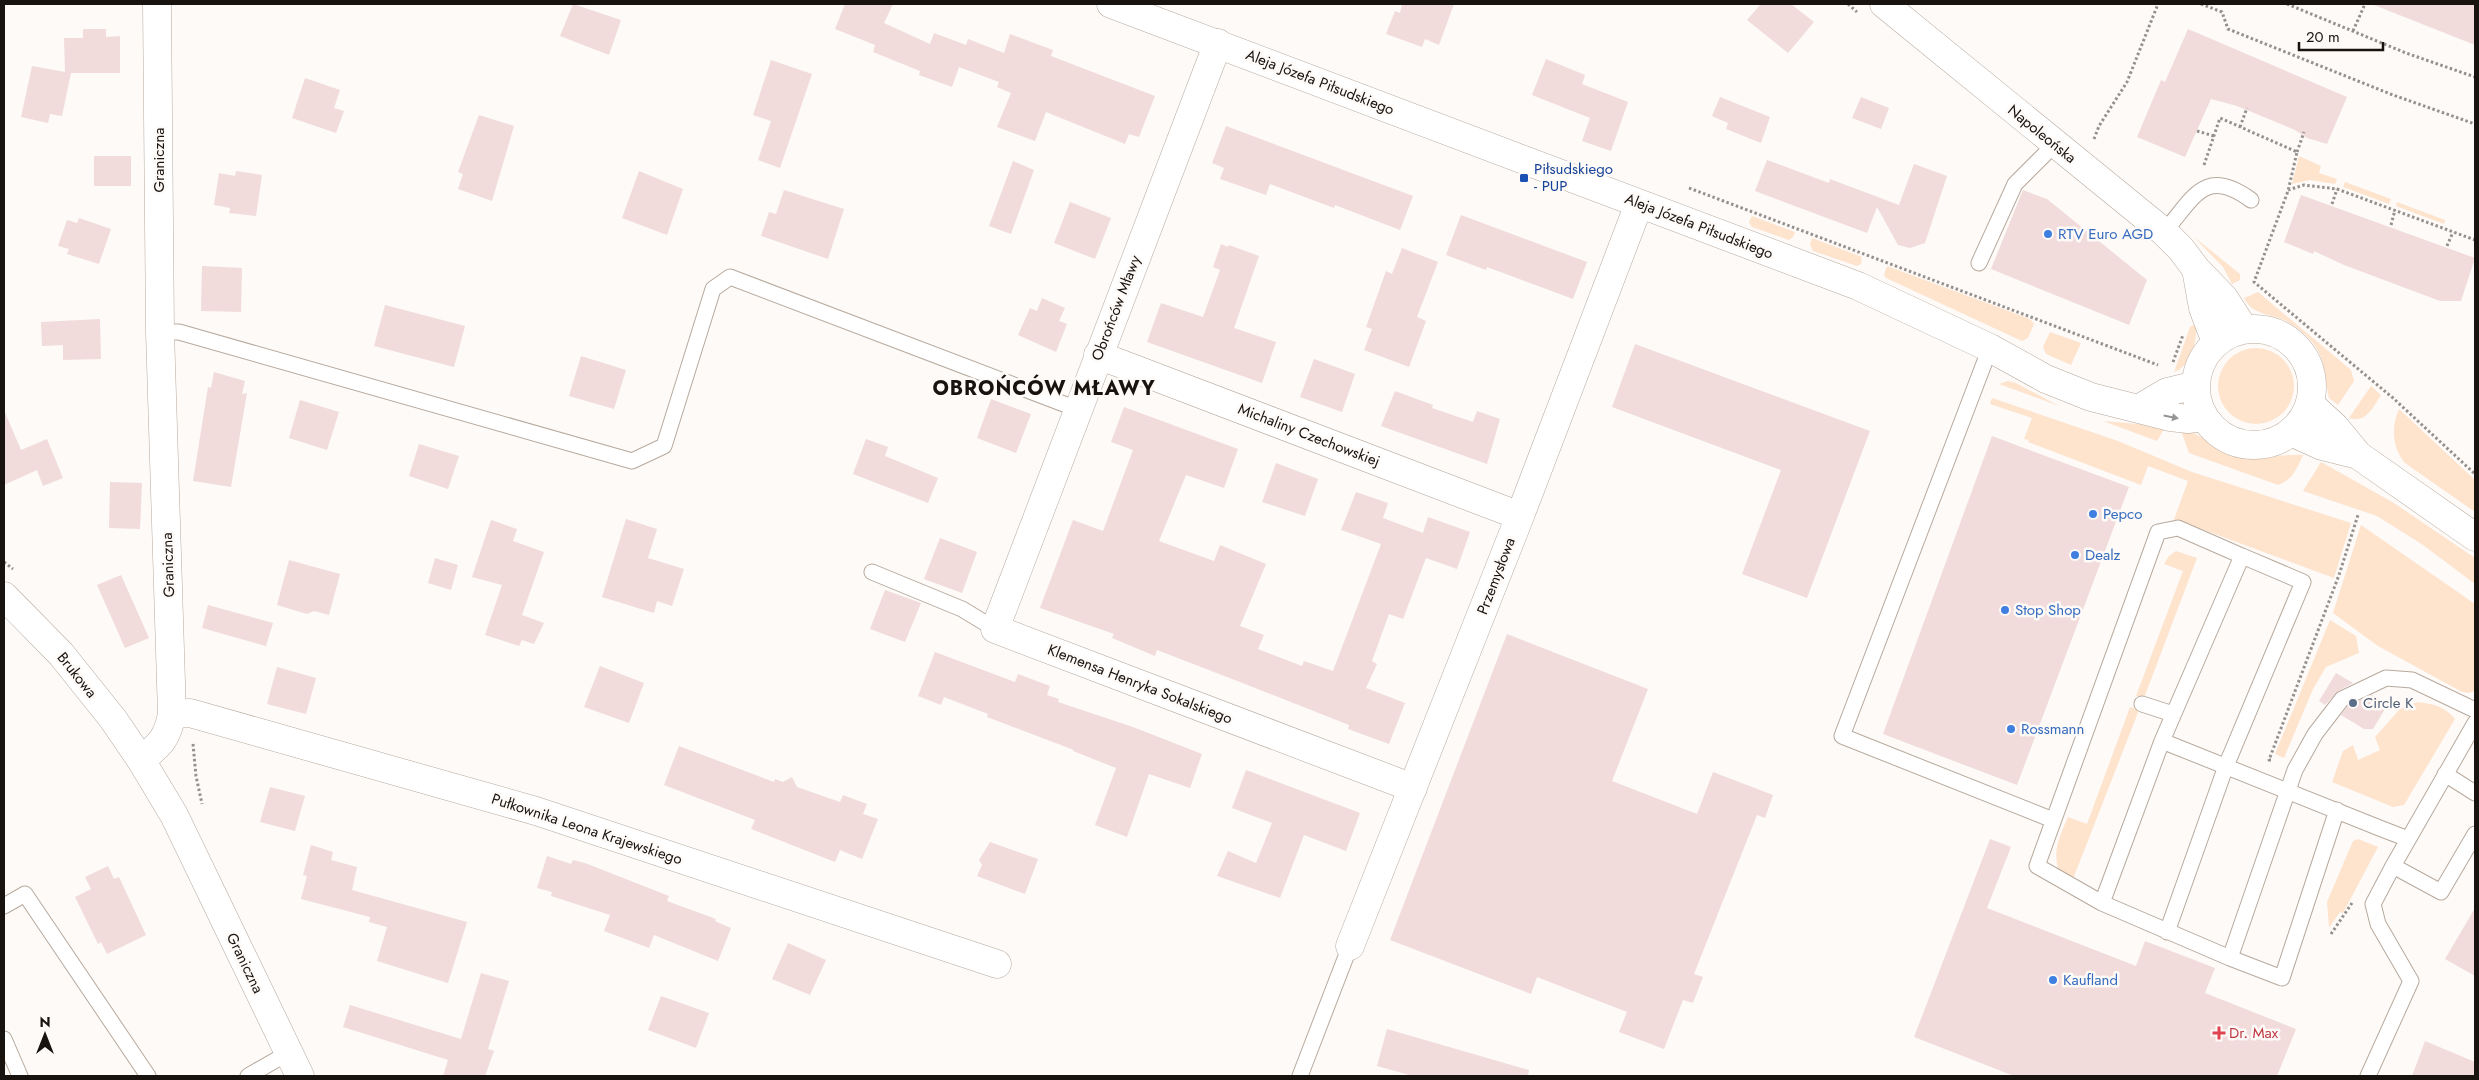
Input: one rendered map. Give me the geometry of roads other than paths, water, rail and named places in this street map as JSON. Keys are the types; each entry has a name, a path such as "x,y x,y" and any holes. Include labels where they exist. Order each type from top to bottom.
{"street":[{"name":"Graniczna","path":"157,4 160,332 181,714 159,746 141,760 174,815 294,1064"},
{"name":"Aleja Józefa Piłsudskiego","path":"1111,4 1858,286 1990,348 2046,378 2092,397 2170,417 2188,419 2204,417"},
{"name":"Napoleońska","path":"1884,4 2054,145 2164,232 2182,249 2196,269 2224,298 2244,329"},
{"name":"Obrońców Mławy","path":"995,630 1218,43"},
{"name":"Przemysłowa","path":"1350,946 1520,516 1639,204"},
{"name":"Napoleońska","path":"2196,269 2203,308 2216,342"},
{"path":"2244,329 2264,329 2277,333 2298,348 2309,365 2313,384 2310,404 2303,420 2291,432 2274,442 2254,445 2234,442 2217,432 2204,417 2198,401 2196,384 2198,369 2205,354 2216,342 2229,334 2244,329"},
{"name":"Michaliny Czechowskiej","path":"1098,355 1520,516"},
{"path":"2140,408 2167,392 2196,384"},
{"path":"2310,404 2336,427 2358,455 2475,537"},
{"path":"2291,432 2322,446 2358,455"},
{"name":"Brukowa","path":"4,596 61,654 113,719 141,760"},
{"name":"Klemensa Henryka Sokalskiego","path":"995,630 1413,788"},
{"name":"Pułkownika Leona Krajewskiego","path":"181,714 536,811 997,964"}],"lane":[{"path":"1979,263 2015,184 2054,145"},
{"path":"2164,232 2201,189 2220,184 2234,188 2251,200"},
{"path":"160,332 179,332 632,461 664,446 713,289 730,277 1078,409"},
{"path":"1990,348 1842,736 2053,820"},
{"path":"2167,932 2226,766 2303,582 2178,528 2158,532 2037,866 2102,903 2167,932 2282,978 2337,810"},
{"path":"2102,903 2162,741 2242,556"},
{"name":"Klemensa Henryka Sokalskiego","path":"872,572 962,609 995,630"},
{"path":"2230,958 2295,770 2320,727 2342,699 2386,678 2412,680 2475,710"},
{"path":"2142,704 2173,714"},
{"path":"2368,1076 2411,981 2378,924 2373,904 2475,723"},
{"path":"2162,741 2408,839"},
{"path":"2446,774 2475,793"},
{"path":"2393,866 2441,892 2475,834"},
{"path":"4,906 25,894 148,1076"},
{"path":"1300,1076 1350,946"},
{"path":"4,1040 20,1076"},
{"path":"248,1076 294,1064"}],"place":[{"name":"Piłsudskiego - PUP","path":"1524,178"},
{"name":"RTV Euro AGD","path":"2048,234"},
{"name":"Pepco","path":"2093,514"},
{"name":"Dealz","path":"2075,555"},
{"name":"Stop Shop","path":"2005,610"},
{"name":"Circle K","path":"2353,703"},
{"name":"Rossmann","path":"2011,729"},
{"name":"Kaufland","path":"2053,980"},
{"name":"Dr. Max","path":"2219,1033"}],"district":[{"name":"OBROŃCÓW MŁAWY","path":"1044,388"}]}
